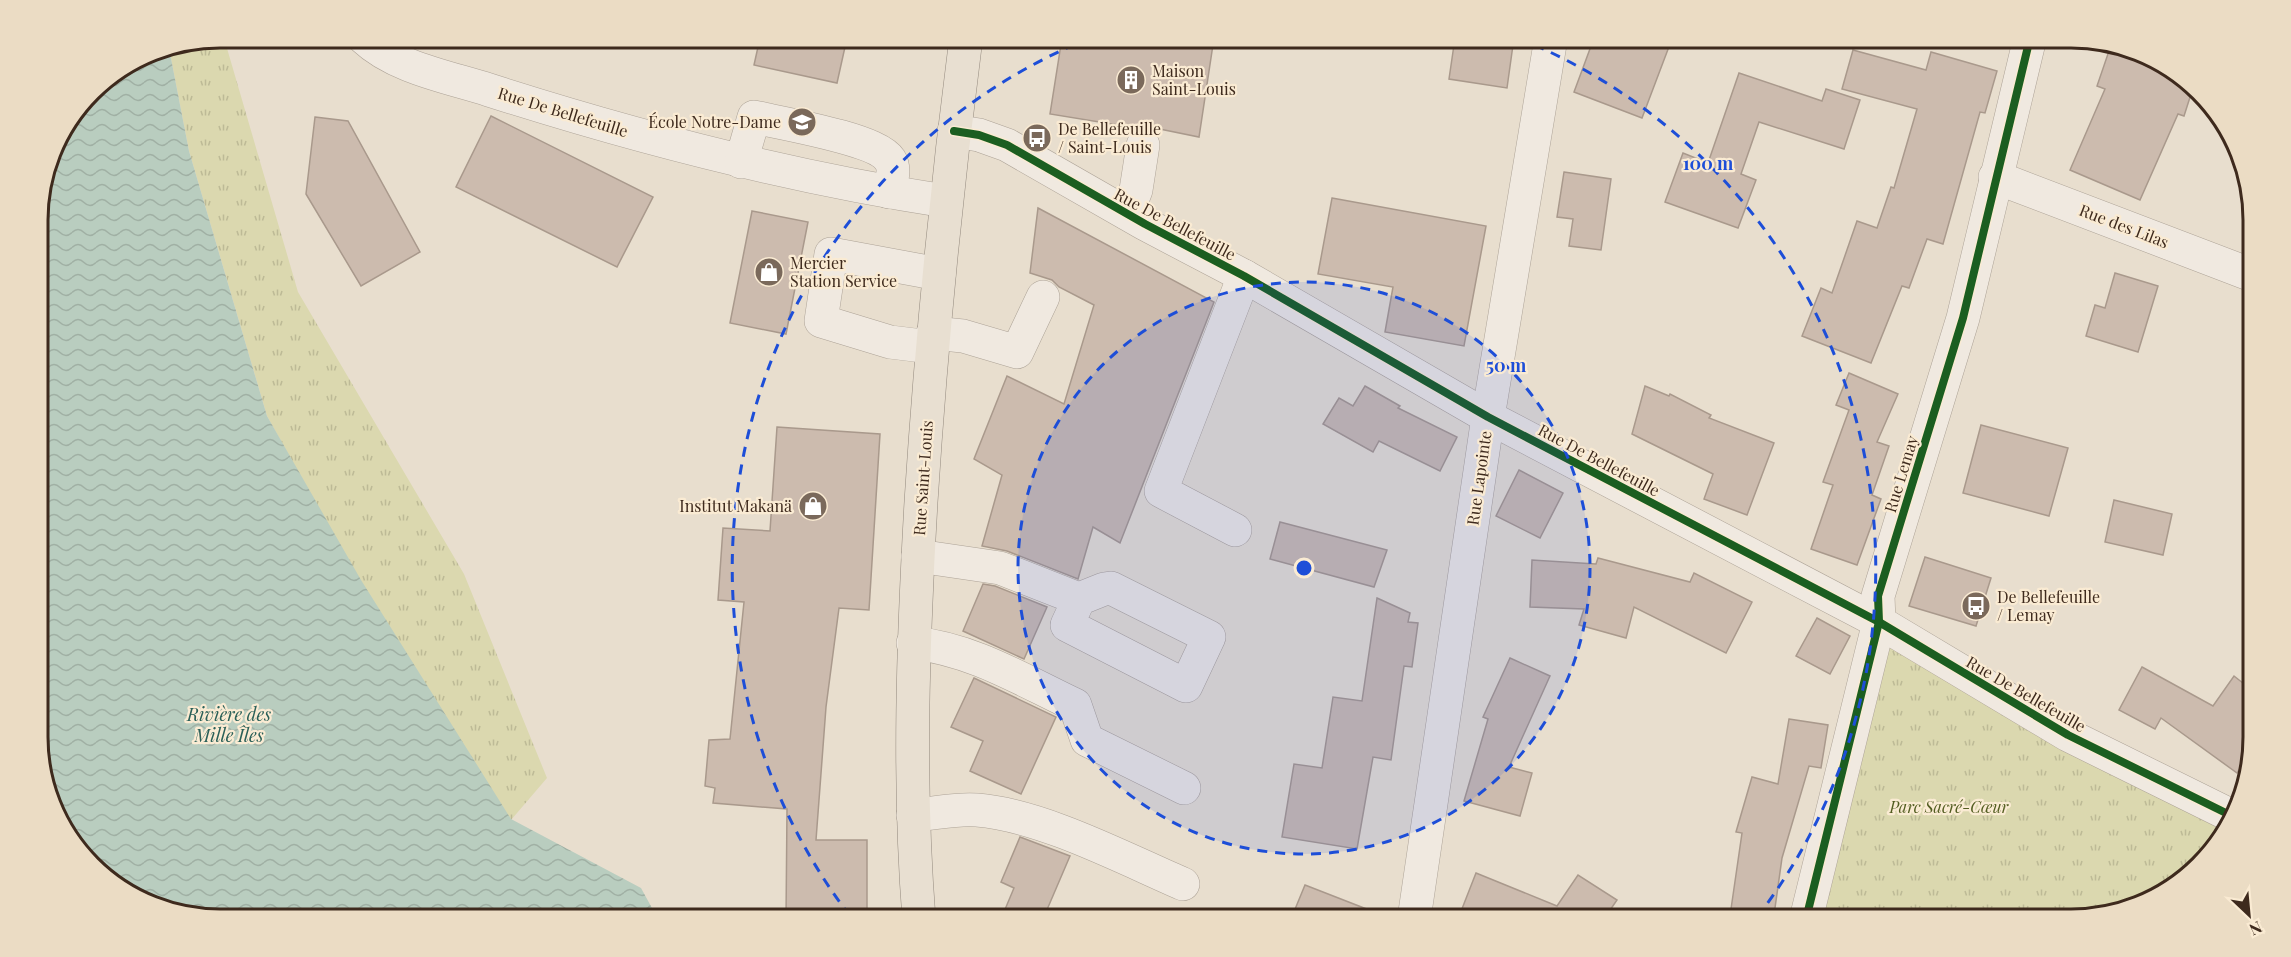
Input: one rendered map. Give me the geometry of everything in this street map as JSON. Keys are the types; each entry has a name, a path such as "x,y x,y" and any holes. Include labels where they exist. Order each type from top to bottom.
{"main road":[{"name":"Rue Saint-Louis","path":"918,909 913,815 913,643 932,340 945,201 965,48"}],"street":[{"name":"Rue De Bellefeuille","path":"378,48 388,55 431,71 631,134 741,162 945,201"},
{"name":"Rue Lapointe","path":"1415,909 1488,417 1549,48"},
{"name":"Rue Lemay","path":"1808,909 1879,622 1878,597 1963,318 2027,48"},
{"path":"741,162 754,117 854,140 877,149 889,158 892,165 889,192"},
{"name":"Rue De Bellefeuille","path":"954,131 979,135 1007,145 1126,213 1244,276 1488,417 1879,622 2068,735 2225,813"},
{"path":"1126,213 1136,190 1143,145"},
{"name":"Rue des Lilas","path":"1995,177 2243,272"},
{"path":"939,274 831,254 821,321 890,342 963,336 1017,352 1043,297"},
{"path":"1235,530 1161,491 1244,276"},
{"path":"918,555 1000,568 1079,599"},
{"path":"913,643 954,649 973,656 1074,705 1087,740 1184,788"},
{"path":"913,815 974,810 1003,813 1034,822 1183,884"}],"green space":[{"path":"227,48 298,292 464,574 547,778 511,820 368,597 267,416 189,151 171,56 187,51"},
{"name":"Parc Sacré-Cœur","path":"1879,622 2224,814 2193,859 2176,873 2147,891 2104,906 2082,909 1808,909"}],"water":[{"name":"Rivière des Mille Îles","path":"171,56 189,151 267,416 361,580 511,819 641,888 653,909 198,908 165,900 125,880 91,850 77,832 57,792 49,759 48,209 54,176 71,134 84,115 107,91 134,71"}],"building":[{"path":"758,48 845,48 837,83 754,65"},
{"name":"Maison Saint-Louis","path":"1060,48 1212,48 1199,137 1145,126 1136,128 1050,114"},
{"path":"1454,48 1513,48 1507,88 1449,79"},
{"path":"1590,48 1668,48 1642,118 1574,92"},
{"path":"1853,50 1926,70 1931,52 1997,71 1985,113 1980,112 1943,244 1927,239 1909,288 1902,286 1871,363 1802,336 1821,288 1832,293 1857,221 1877,228 1891,187 1894,188 1917,109 1842,89"},
{"path":"2109,52 2126,57 2157,71 2190,96 2184,116 2178,114 2140,200 2070,170 2105,89 2097,86"},
{"path":"1739,73 1822,101 1826,89 1860,100 1844,149 1759,122 1741,174 1756,180 1738,228 1665,202 1683,153 1708,163"},
{"path":"491,116 653,197 617,267 456,187"},
{"path":"315,117 348,121 420,252 361,286 306,194"},
{"path":"1564,172 1611,179 1601,250 1569,246 1573,219 1557,217"},
{"path":"1332,198 1486,226 1464,346 1385,332 1393,287 1318,274"},
{"path":"1038,208 1214,302 1120,543 1093,527 1078,579 1007,551 982,546 1002,475 974,459 1007,376 1064,404 1094,305 1059,287 1052,280 1030,273"},
{"name":"Mercier Station Service","path":"752,211 808,222 786,334 730,323"},
{"path":"2115,273 2158,286 2138,352 2086,336 2095,305 2105,308"},
{"path":"1849,373 1898,394 1877,442 1889,446 1872,495 1881,499 1857,565 1811,549 1833,485 1823,482 1849,410 1836,405"},
{"path":"1365,386 1400,406 1398,408 1457,437 1440,471 1379,441 1373,452 1323,424 1339,398 1353,406"},
{"path":"1645,386 1669,396 1670,394 1711,415 1709,418 1774,443 1747,515 1704,499 1713,474 1632,434"},
{"path":"1981,425 2068,448 2049,516 1963,493"},
{"path":"777,427 880,434 869,610 839,608 826,707 816,840 867,840 867,909 786,909 787,809 713,803 715,788 705,786 709,740 730,739 744,602 718,600 723,528 770,531"},
{"path":"1519,470 1563,493 1540,538 1496,516"},
{"path":"2114,500 2172,514 2163,555 2105,542"},
{"path":"1280,522 1387,550 1374,587 1270,559"},
{"path":"1925,557 1991,578 1976,626 1909,606"},
{"path":"1598,558 1690,582 1694,573 1752,602 1726,653 1634,607 1626,638 1579,625 1584,609 1530,607 1532,560 1596,564"},
{"path":"983,584 995,586 1047,607 1024,659 963,631"},
{"path":"1377,598 1410,613 1408,622 1418,623 1412,667 1404,666 1391,760 1373,757 1357,849 1282,837 1294,764 1322,768 1333,697 1362,701"},
{"path":"1817,618 1850,636 1830,674 1796,656"},
{"path":"1510,658 1550,676 1509,767 1532,773 1520,816 1464,801 1488,719 1483,717"},
{"path":"2142,667 2213,706 2234,676 2243,683 2243,737 2240,769 2237,773 2161,718 2155,729 2119,710"},
{"path":"974,678 1056,717 1021,794 970,771 983,741 951,727"},
{"path":"1789,719 1828,725 1821,768 1809,766 1782,858 1775,909 1731,909 1742,833 1736,832 1752,777 1778,784"},
{"path":"1020,837 1070,856 1047,909 1005,909 1014,888 1001,882"},
{"path":"1476,873 1557,906 1578,875 1617,900 1611,909 1462,909"},
{"path":"1305,885 1366,909 1295,909"}],"cycle path":[{"path":"1808,909 1879,622 1878,596 1963,318 2028,48"},
{"path":"954,131 979,135 1007,145 1145,224 1244,276 1488,417 1879,622 2068,735 2225,813"}],"place":[{"name":"Maison Saint-Louis","path":"1131,80"},
{"name":"École Notre-Dame","path":"802,122"},
{"name":"De Bellefeuille / Saint-Louis","path":"1037,138"},
{"name":"Mercier Station Service","path":"769,272"},
{"name":"Institut Makanä","path":"813,506"},
{"name":"De Bellefeuille / Lemay","path":"1976,606"}]}
